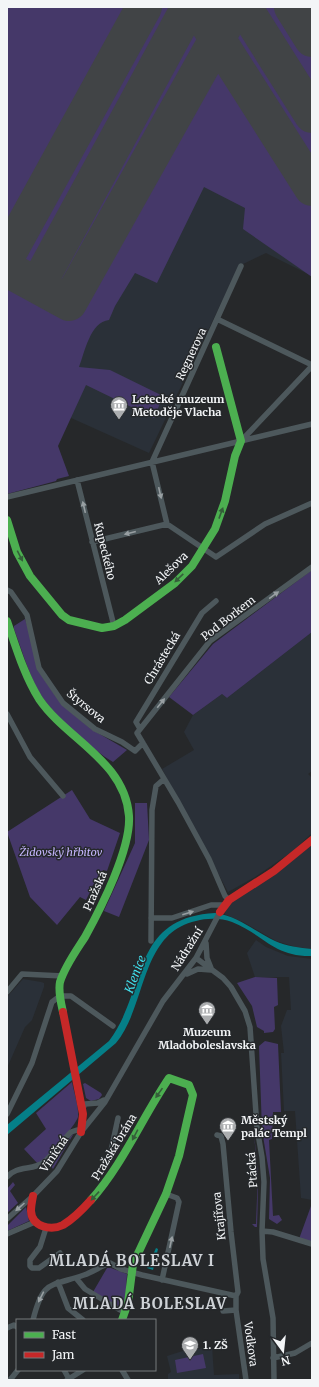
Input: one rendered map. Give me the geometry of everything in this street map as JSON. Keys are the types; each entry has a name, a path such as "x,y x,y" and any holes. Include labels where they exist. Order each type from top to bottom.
{"street":[{"name":"Regnerova","path":"152,462 241,266"},
{"name":"Regnerova","path":"217,319 312,366 241,441"},
{"path":"216,347 241,441"},
{"path":"7,497 312,424"},
{"name":"Alešova","path":"114,626 125,620 175,582 192,566 215,529 225,501 235,456 241,441"},
{"path":"152,462 167,524 216,557 264,524 312,503"},
{"name":"Kupeckého","path":"77,480 114,626"},
{"path":"7,520 17,552 30,576 62,615 69,620 102,628 114,626"},
{"path":"92,542 167,524"},
{"name":"Pod Borkem","path":"138,731 210,641 312,568"},
{"name":"Štyrsova","path":"7,590 11,592 27,615 39,668 62,703 95,728 122,742 135,751 142,744"},
{"name":"Chrástecká","path":"138,731 136,722 149,700 202,613 216,601"},
{"name":"Pražská","path":"7,621 30,683 46,709 110,768 123,788 127,800 129,823 122,856 96,916 60,983 60,996 82,1112"},
{"path":"7,714 30,757 63,796"},
{"path":"138,731 142,744 178,802 209,860 225,896 224,906"},
{"path":"151,941 152,810 156,786 164,778"},
{"path":"151,918 172,918 211,905 224,906 274,871 312,840"},
{"name":"Nádražní","path":"94,1114 105,1102 106,1097 163,1001 184,976 206,943 224,906"},
{"name":"Ptácká","path":"206,943 207,958 213,971"},
{"name":"Ptácká","path":"196,958 231,987 245,1011 250,1027 257,1128 262,1157 264,1182 262,1231 264,1264 273,1318 274,1380"},
{"path":"184,976 198,969 213,971"},
{"path":"7,992 22,974 63,976"},
{"path":"7,1114 32,1063 52,1002 60,996 70,996 113,1026"},
{"name":"Pražská brána","path":"46,1228 53,1228 68,1222 102,1189 119,1165 150,1106 169,1078 190,1085 193,1088 193,1095 179,1156 166,1194"},
{"name":"Pražská","path":"77,1082 82,1096 90,1104 94,1114"},
{"path":"94,1114 87,1117 82,1112 83,1107 102,1101 106,1097"},
{"name":"Viničná","path":"81,1132 82,1112"},
{"name":"Viničná","path":"7,1219 33,1196 57,1171 94,1114"},
{"path":"109,1160 118,1118"},
{"path":"7,1178 16,1170 34,1167 44,1162 71,1132 77,1130 81,1132"},
{"name":"Krajířova","path":"217,1135 221,1136 223,1144 238,1292 236,1296 236,1310"},
{"path":"122,1319 126,1311 133,1264 166,1194 177,1198 179,1202 162,1280"},
{"path":"33,1196 31,1212 35,1222 46,1228 40,1247 30,1260 30,1266 32,1268 39,1268 60,1253"},
{"path":"7,1234 35,1222"},
{"path":"262,1231 273,1232 312,1244"},
{"path":"33,1319 39,1299 43,1292 58,1282 87,1274 110,1263 131,1272 236,1296"},
{"path":"76,1278 85,1289 120,1310 126,1311"},
{"path":"58,1282 68,1308 82,1319"},
{"path":"223,1311 236,1310"},
{"name":"Vodkova","path":"236,1310 244,1378"},
{"path":"7,1328 14,1325 16,1326"},
{"path":"273,1358 294,1353 312,1343"},
{"path":"10,1380 17,1371"},
{"path":"68,1379 81,1371"},
{"path":"123,1371 128,1380"}],"shaded area":[{"path":"312,7 312,276 266,253 239,266 149,453 69,417 7,190"},
{"path":"312,632 312,771 308,774 312,778 312,833 293,851 255,877 228,892 162,769 194,750 184,732 193,715 222,694 227,698"},
{"path":"312,845 312,949 296,947 276,941 243,922 224,914 231,902 267,880"},
{"path":"256,940 266,947 288,956 312,959 312,1200 301,1198 295,1111 284,1111 281,1053 284,1053 281,1026 287,1010 291,1010 289,977 255,977 247,953"},
{"path":"23,979 44,983 44,987 32,1020 25,1027 7,1068 7,997"},
{"name":"1. ZŠ","path":"212,1346 214,1375 239,1374 239,1380 168,1380 168,1374 171,1372 167,1356 192,1348 194,1350"}],"green space":[{"path":"7,7 312,7 312,277 243,229 245,208 204,187 157,283 135,273 115,306 109,320 97,326 93,332 86,346 79,367 110,370 163,396 154,418 86,385 58,446 69,476 7,494"},
{"path":"312,570 312,632 227,698 222,694 193,715 169,697 213,644"},
{"path":"25,619 31,637 37,669 61,704 91,729 127,750 113,762 94,749 62,720 39,692 28,669 14,629 14,626"},
{"name":"Židovský hřbitov","path":"72,790 90,819 120,833 107,871 103,870 89,891 90,892 86,900 80,897 57,925 30,897 7,832"},
{"path":"135,803 147,803 149,840 119,917 104,911 135,843"},
{"path":"255,977 277,978 278,1005 274,1007 275,1029 273,1032 264,1033 264,1031 257,1027 252,1006 237,983"},
{"path":"265,1041 278,1044 281,1112 273,1112 272,1139 269,1140 273,1216 279,1215 282,1220 277,1224 269,1219 270,1178 262,1130 259,1046"},
{"path":"72,1082 77,1104 78,1117 60,1142 38,1164 24,1149 46,1129 36,1113"},
{"path":"85,1083 101,1093 102,1095 99,1099 91,1101 86,1098 83,1084"},
{"path":"74,1133 53,1169 47,1161"},
{"path":"258,1180 257,1227 255,1227 252,1224 256,1224"},
{"path":"13,1182 15,1185 10,1191 18,1203 7,1213 7,1189"},
{"path":"312,1206 312,1243 299,1239"},
{"path":"26,1207 29,1221 7,1231 7,1226"},
{"path":"107,1268 127,1274 125,1306 123,1307 120,1307 93,1292"},
{"path":"203,1354 206,1368 177,1373 175,1360"}],"water":[{"path":"215,913 231,917 279,943 312,949 312,956 287,953 269,944 243,927 223,920 200,920 178,928 164,940 154,955 134,1010 126,1028 116,1043 7,1135 7,1125 109,1041 121,1021 145,959 154,942 168,928 188,918"},
{"path":"156,1248 158,1249 153,1270 147,1268"}],"runway":[{"path":"7,256 144,7"},
{"path":"41,279 189,7"},
{"path":"7,269 69,303 235,7"},
{"path":"244,7 312,115"},
{"path":"292,7 312,39"},
{"path":"206,21 312,188"}],"traffic: fast":[{"path":"7,520 17,552 30,576 62,615 69,620 102,628 114,626 125,620 175,583 192,566 215,529 225,501 235,456 241,441 216,347"},
{"path":"7,621 25,671 39,699 64,727 93,752 117,780 125,797 129,816 125,845 114,878 92,925 74,953 62,976 59,986 63,1012"},
{"path":"91,1200 123,1156 169,1078 189,1085 193,1095 179,1156 166,1194 133,1264 128,1303 122,1319"}],"traffic: jam":[{"path":"220,912 229,900 274,871 312,840"},
{"path":"63,1012 83,1114 81,1132"},
{"path":"33,1196 31,1209 32,1216 35,1221 43,1226 53,1228 63,1225 70,1220 91,1200"}],"place":[{"name":"Letecké muzeum Metoděje Vlacha","path":"119,420"},
{"name":"Muzeum Mladoboleslavska","path":"207,1025"},
{"name":"Městský palác Templ","path":"228,1141"},
{"name":"1. ZŠ","path":"190,1360"}],"district":[{"name":"MLADÁ BOLESLAV I","path":"132,1260"},
{"name":"MLADÁ BOLESLAV","path":"150,1303"}],"water label":[{"name":"Klenice","path":"135,974"}]}
